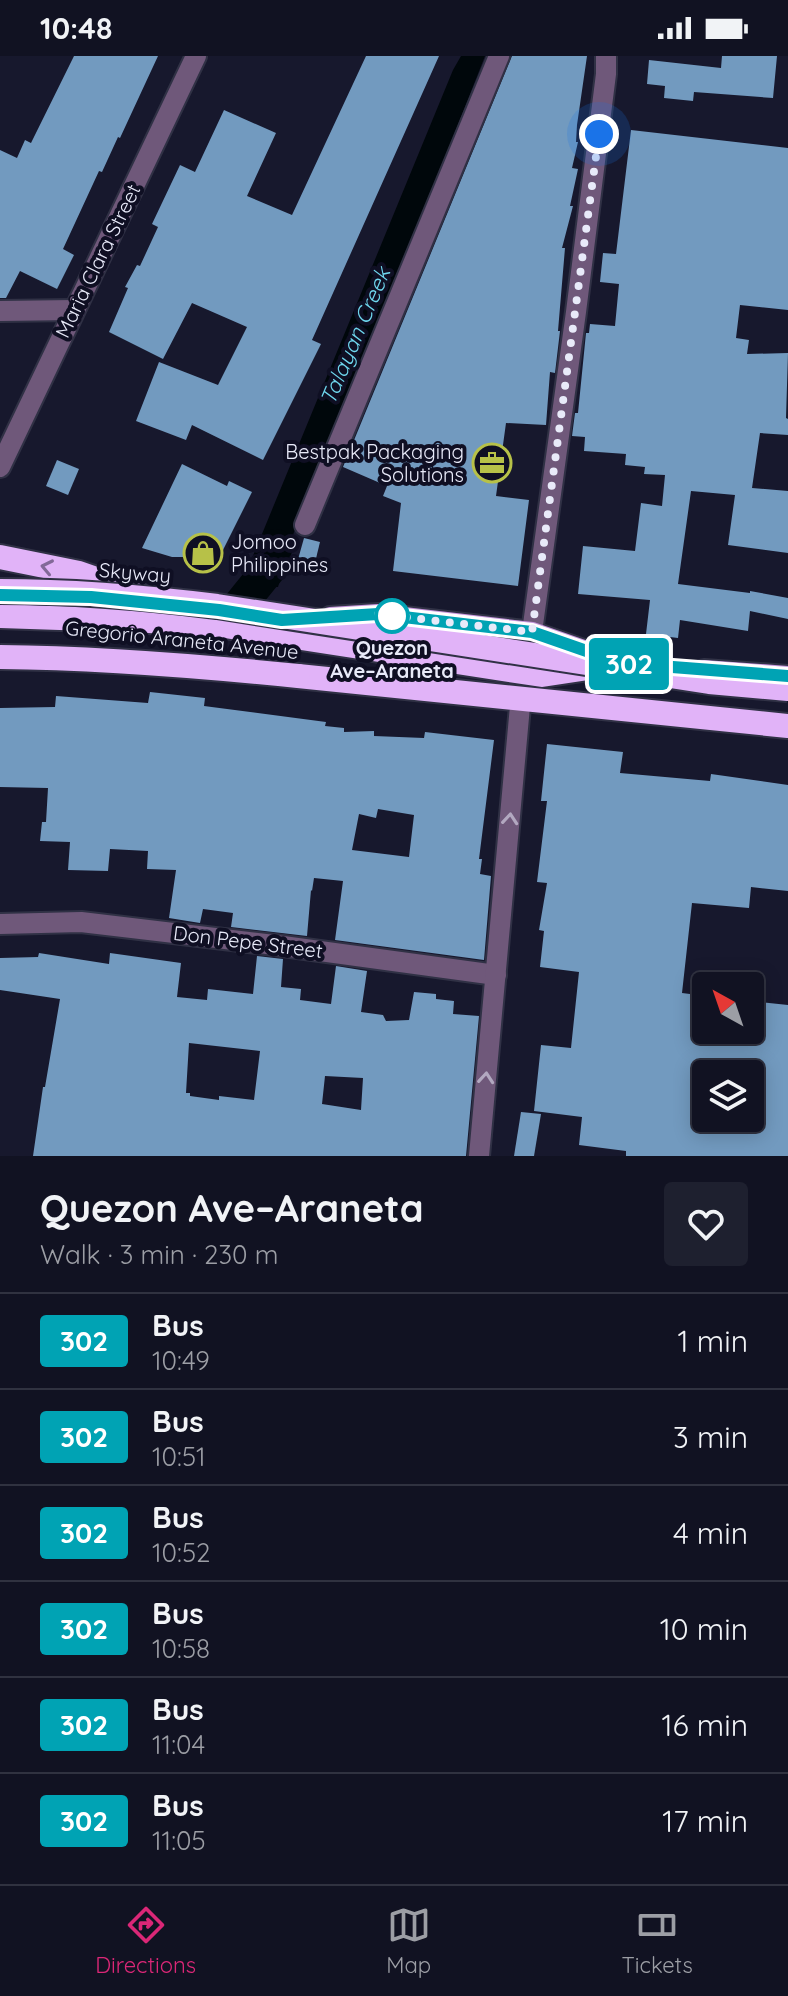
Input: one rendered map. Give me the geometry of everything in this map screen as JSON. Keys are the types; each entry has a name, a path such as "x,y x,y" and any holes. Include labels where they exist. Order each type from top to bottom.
{"highway":[{"path":"0,557 79,573 146,597"},
{"name":"Skyway","path":"0,593 63,591 146,597 709,682 788,689"},
{"path":"0,616 121,620 225,618 542,675 621,663"},
{"path":"0,657 200,666 788,726"}],"main road":[{"name":"Gregorio Araneta Avenue","path":"0,593 91,597 225,618 378,614 532,632 621,663"},
{"name":"Gregorio Araneta Avenue","path":"278,619 525,660 621,663 788,676"},
{"name":"Gregorio Araneta Avenue","path":"0,648 114,654 520,706 788,734"}],"street":[{"name":"Maria Clara Street","path":"0,467 196,56"},
{"path":"305,525 499,56"},
{"path":"532,632 576,312 606,56"},
{"path":"0,311 74,310"},
{"path":"479,1156 520,706"},
{"name":"Don Pepe Street","path":"0,924 81,922 496,975"}],"water":[{"path":"461,56 485,56 313,492 294,532 278,587 241,585 453,70"}],"building":[{"path":"74,56 158,56 63,249 74,255 57,289 20,271 6,298 0,298 0,150 17,158 25,140 31,143"},
{"path":"366,56 439,56 312,340 321,344 263,460 192,425 186,440 136,421 159,362 218,385 247,327 192,303 163,359 109,332 128,288 125,287 137,265 140,266 158,227 152,224 180,165 195,172 224,110 276,133 247,196 292,215"},
{"path":"512,56 587,56 577,125 578,142 572,168 578,169 570,206 573,206 562,248 565,248 560,331 555,373 550,372 546,425 506,423 496,496 529,500 518,586 393,571 401,503 383,496 387,486 343,467"},
{"path":"722,56 777,56 773,98 694,92 693,101 664,98 665,86 647,84 649,60 721,68"},
{"path":"631,130 788,148 788,310 740,305 736,338 749,340 747,354 788,353 788,435 760,433 752,488 788,491 788,553 728,545 735,495 691,491 678,584 788,598 788,619 750,611 748,631 680,620 678,638 646,634 650,600 578,594 583,546 635,551 641,503 662,506 665,475 644,474 645,467 625,465 626,454 584,451 585,437 572,436 575,413 578,413 586,333 589,333 590,324 615,326 619,284 600,282 603,253 616,254"},
{"path":"57,460 79,469 68,495 46,486"},
{"path":"182,464 227,486 229,481 252,492 223,550 205,557 172,557 142,548"},
{"path":"304,538 320,542 312,575 295,570"},
{"path":"150,692 205,698 204,706 326,722 325,726 344,728 344,732 374,731 374,736 424,738 425,732 494,740 479,859 482,859 480,874 491,876 484,960 335,940 343,881 314,878 307,936 231,927 233,913 203,909 200,923 169,918 176,870 147,869 148,851 110,849 108,871 68,870 70,842 40,841 42,822 46,822 48,788 0,787 0,708 55,707 56,696 148,703","holes":["378,809 414,815 409,857 352,850 359,814 376,818"]},
{"path":"547,744 623,752 620,773 710,781 711,774 788,785 788,891 751,887 749,908 692,903 682,993 692,994 692,1044 764,1044 764,1002 788,1005 788,1156 626,1156 626,1151 579,1145 582,1117 534,1111 541,1045 571,1048 579,972 540,967 544,931 539,930 547,883 537,882 547,801 541,801"},
{"path":"39,953 109,964 110,953 181,963 177,997 207,1000 208,989 253,994 257,956 283,959 281,987 301,989 300,1000 331,1004 336,966 367,971 361,1012 383,1015 386,1021 409,1020 414,992 436,994 436,999 454,1001 453,1014 479,1016 466,1156 33,1156 60,999 0,990 0,958 38,957","holes":["189,1043 260,1051 254,1100 219,1096 219,1100 186,1093","325,1076 363,1078 361,1110 322,1104"]},
{"path":"521,1112 541,1114 534,1156 514,1156"}],"waterway":[{"name":"Talayan Creek","path":"210,624 231,616 269,569 276,546"}],"bus line":[{"name":"302","path":"0,595 91,597 282,620 378,614 532,632 621,663 788,676"}],"place":[{"name":"Bestpak Packaging Solutions","path":"492,463"},
{"name":"Jomoo Philippines","path":"203,553"},
{"name":"Quezon Ave–Araneta","path":"392,616"}],"route":[{"path":"392,616 378,614 532,632 599,134"}]}
